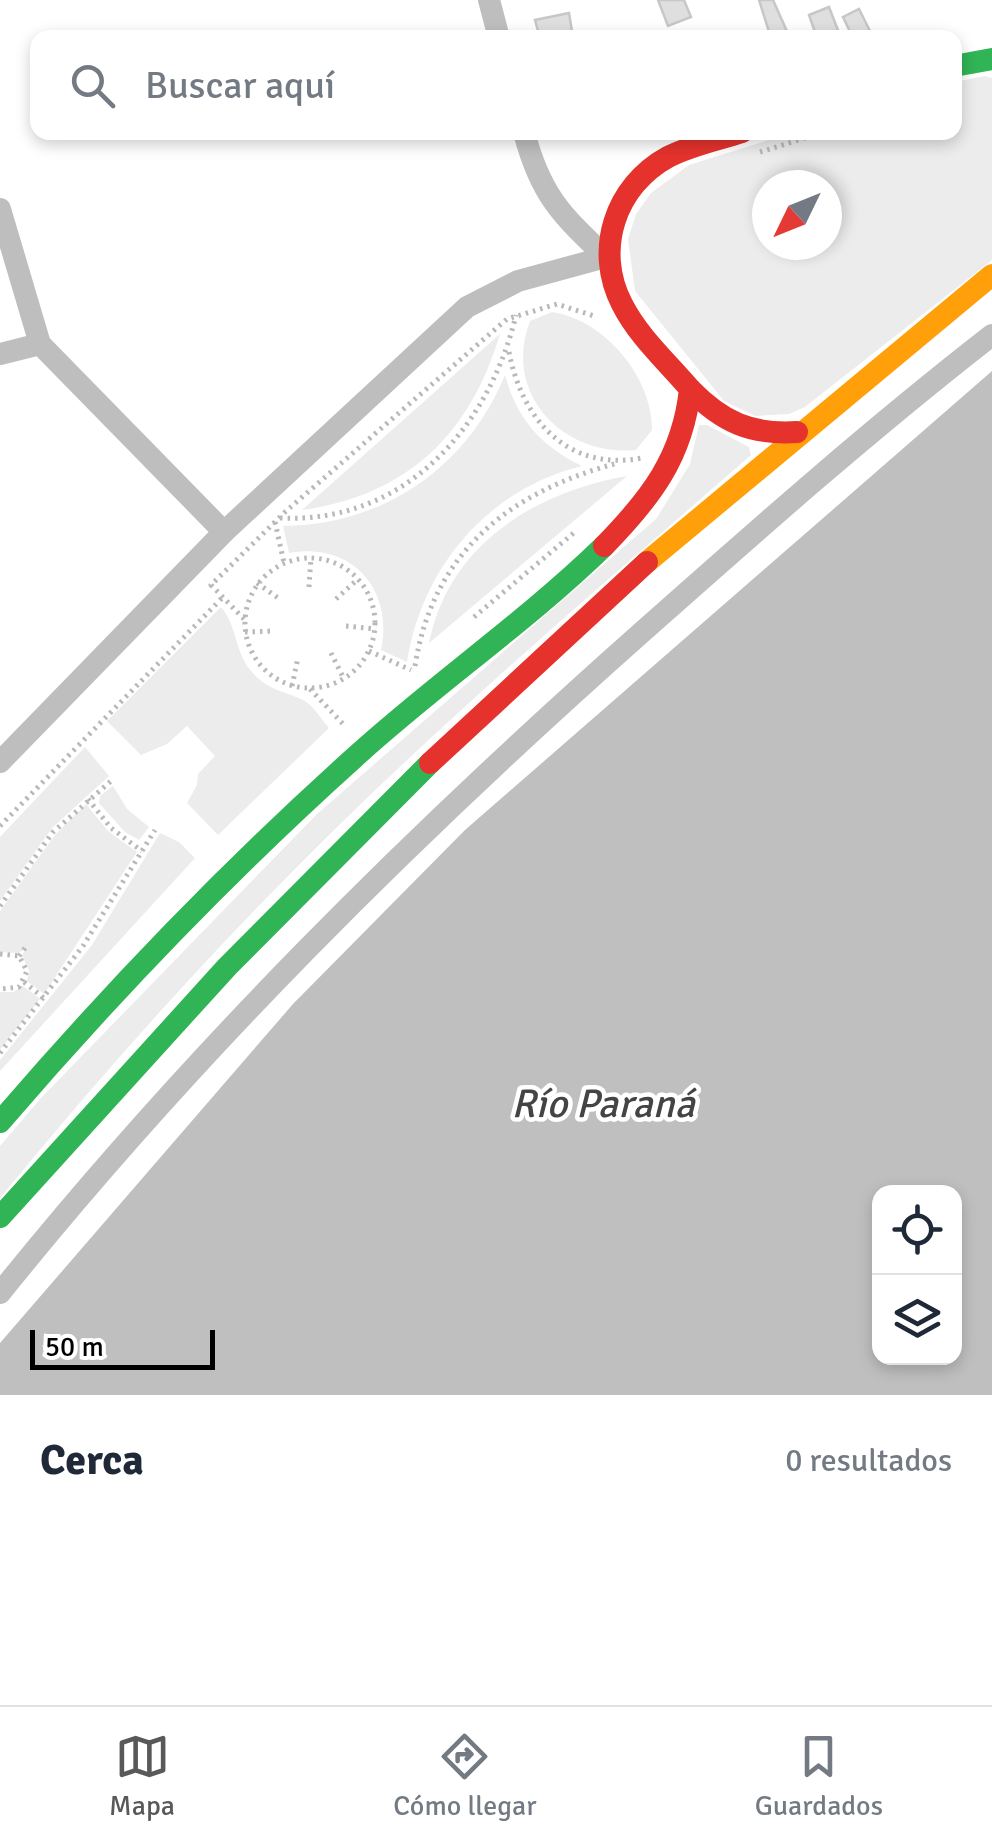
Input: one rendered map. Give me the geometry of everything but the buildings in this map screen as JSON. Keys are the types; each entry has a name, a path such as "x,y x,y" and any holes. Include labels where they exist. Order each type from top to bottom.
{"main road":[{"path":"962,65 992,59"},
{"path":"719,140 662,160 632,184 622,198 606,256 612,284 624,309 690,388 731,426 752,434 797,432"},
{"path":"0,1218 346,845 476,716 797,432 992,275"},
{"path":"0,1122 175,932 308,800 617,532 660,484 680,448 690,388"}],"street":[{"path":"489,0 497,30"},
{"path":"526,140 532,165 559,213 606,256"},
{"path":"0,209 40,344 224,532"},
{"path":"0,762 224,532 467,308 518,281 606,256"},
{"path":"0,1294 159,1104 276,977 428,825 836,462 992,335"},
{"path":"0,354 40,344"}],"path":[{"path":"759,153 799,140"},
{"path":"244,619 212,585 277,520 492,330 516,315 557,304 592,315 600,322"},
{"path":"277,520 323,517 345,510 424,470 477,415 508,349 516,315"},
{"path":"508,349 518,390 547,434 576,452 618,463"},
{"path":"369,651 413,668 426,618 470,543 538,490 618,463 652,456 646,468"},
{"path":"277,520 284,563"},
{"path":"569,537 581,526"},
{"path":"309,587 312,558"},
{"path":"312,558 344,568 358,579 372,605 376,629 369,651 344,679 310,689 292,686 260,666 244,632 244,619 257,584 284,563 312,558"},
{"path":"336,599 358,579"},
{"path":"257,584 281,600"},
{"path":"0,826 222,597"},
{"path":"346,626 376,629"},
{"path":"244,632 273,631"},
{"path":"330,654 344,679"},
{"path":"292,686 298,658"},
{"path":"310,689 346,727"},
{"path":"0,906 53,832 111,780"},
{"path":"88,799 111,828 142,851"},
{"path":"0,1054 45,999 155,830"},
{"path":"19,956 25,948"},
{"path":"0,954 19,956"},
{"path":"0,989 14,990 24,982 27,971 19,956"},
{"path":"24,982 45,999"}],"shaded area":[{"path":"992,78 992,260 805,407 789,414 755,416 724,401 635,291 628,239 636,214 651,193 689,165 769,140 962,140 962,81"},
{"path":"552,312 590,326 622,354 634,371 644,390 652,430 636,450 609,449 563,432 545,416 532,396 524,373 530,321"},
{"path":"500,334 471,402 429,454 373,490 302,510"},
{"path":"505,375 516,405 533,430 554,450 582,466 517,493 465,537 427,595 407,662 381,650 381,608 363,574 332,555 312,551 289,553 283,526 355,515 417,485 468,438"},
{"path":"699,425 707,425 749,447 751,455 485,688 330,834 160,1011 0,1198 0,1146 41,1098 317,814 656,519 690,464"},
{"path":"627,476 429,643 439,608 455,578 476,551 501,529 560,495"},
{"path":"221,607 246,664 257,678 305,701 329,728 218,835 187,803 198,774 215,756 187,726 167,744 141,755 107,721"},
{"path":"85,747 109,776 52,828 0,901 0,837"},
{"path":"113,786 127,809 149,827 139,840 125,832 99,803 100,796"},
{"path":"86,804 108,831 137,852 44,994 27,981 29,971 22,955 26,949 18,953 0,952 0,911 55,835"},
{"path":"160,833 179,842 195,858 0,1071 0,1060 92,945"},
{"path":"23,986 40,999 0,1050 0,992 13,992"}],"water":[{"name":"Río Paraná","path":"992,371 992,1395 0,1395 0,1343 293,1004 465,830"}],"traffic: fast":[{"path":"962,65 992,59"},
{"path":"0,1122 128,980 308,800 604,546"},
{"path":"0,1217 227,967 430,763"}],"traffic: slow":[{"path":"647,562 992,275"}],"traffic: jam":[{"path":"604,546 662,475 680,436 690,389 644,338 622,304 610,262 615,221 623,202 650,169 686,149 716,140"},
{"path":"690,389 738,424 765,431 797,432"},
{"path":"430,763 647,562"}]}
